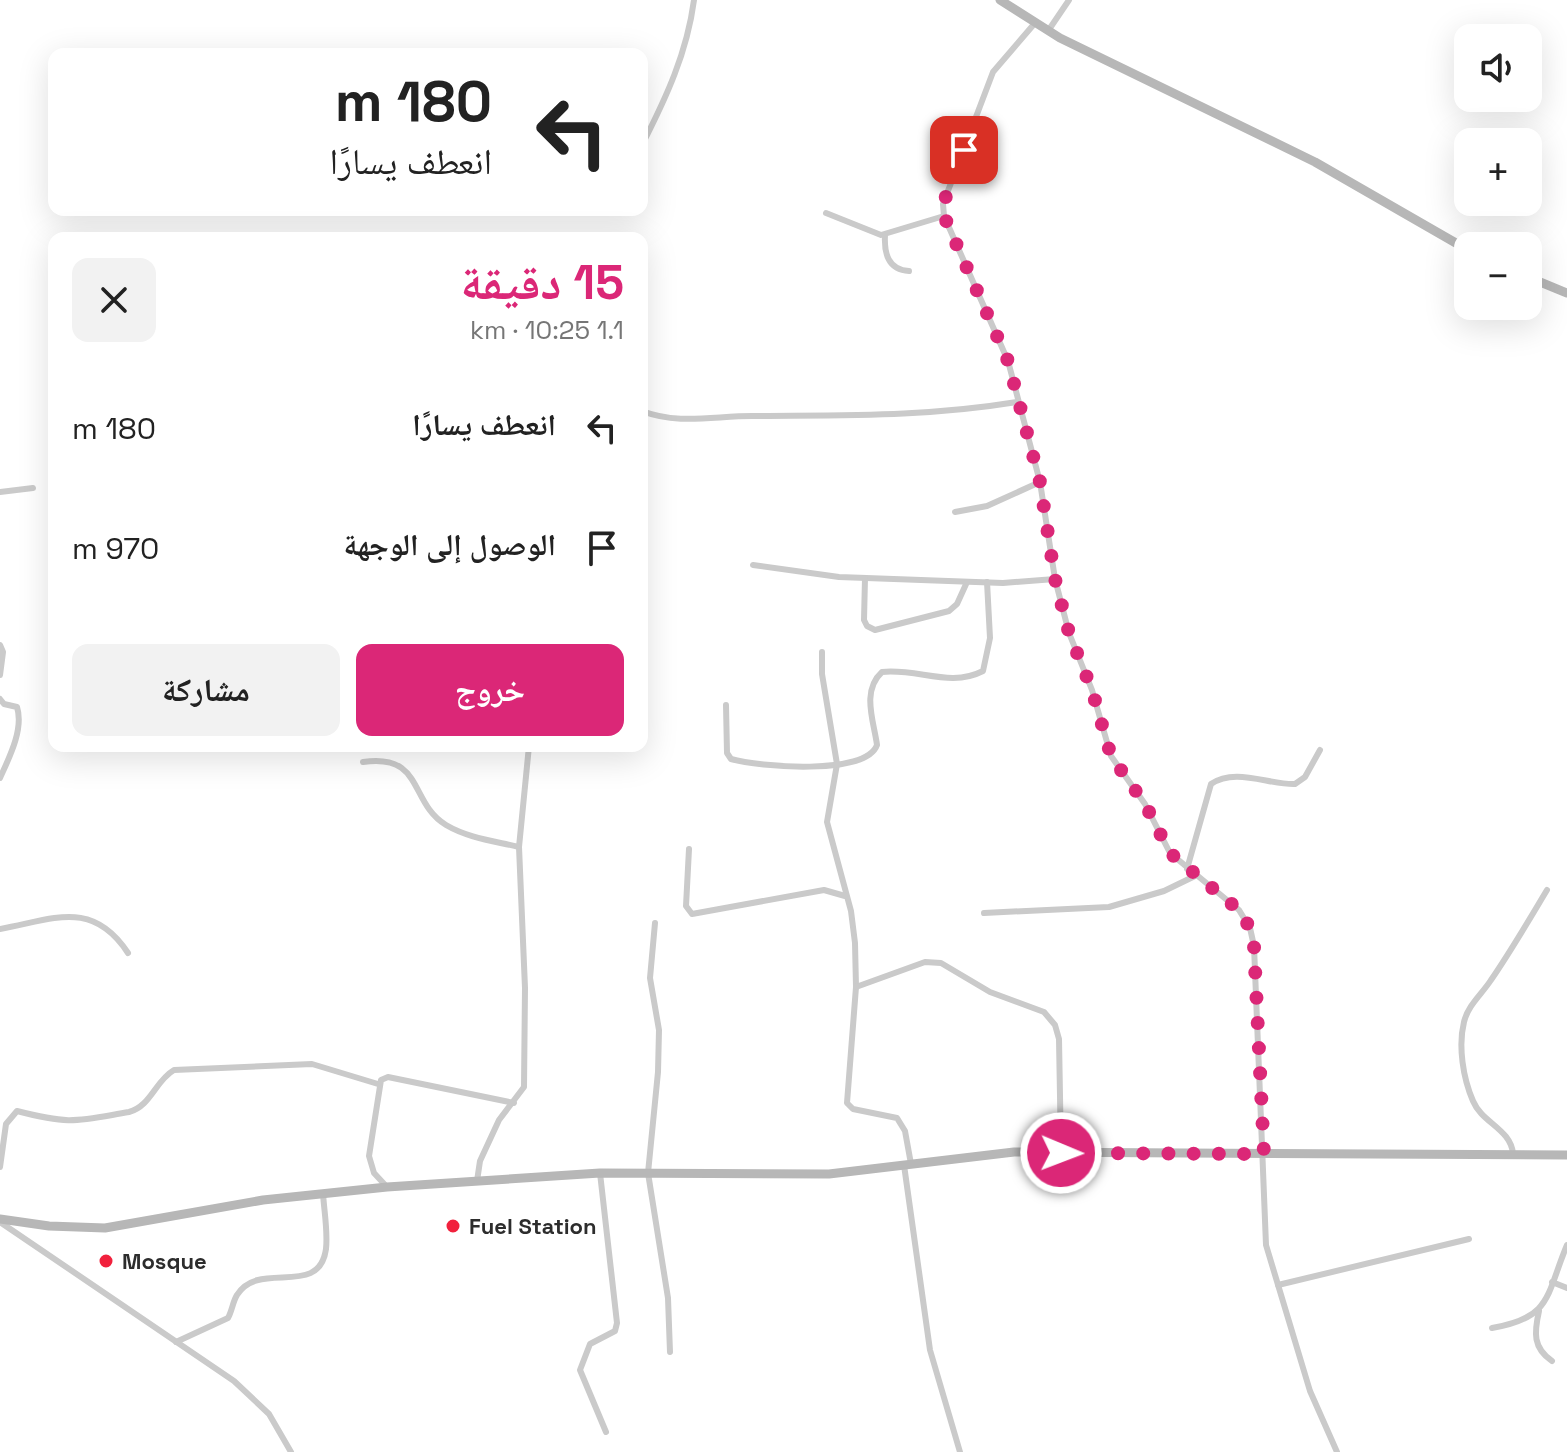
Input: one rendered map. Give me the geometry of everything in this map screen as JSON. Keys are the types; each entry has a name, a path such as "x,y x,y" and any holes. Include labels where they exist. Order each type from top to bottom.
{"street":[{"path":"648,134 661,111 689,39 694,0"},
{"path":"1000,0 1048,31 1315,162 1454,242"},
{"path":"1048,31 1069,0"},
{"path":"1035,23 993,72 943,204 944,216 1003,346 1040,482 1055,579 1073,649 1092,690 1111,756 1150,813 1170,853 1195,876 1229,900 1250,928 1254,946 1266,1245 1315,1404 1337,1452"},
{"path":"826,213 885,235 944,216"},
{"path":"885,235 889,260 895,268 909,271"},
{"path":"1542,283 1567,293"},
{"path":"648,414 695,420 738,416 921,415 1017,402"},
{"path":"955,512 987,506 1040,482"},
{"path":"0,492 33,488"},
{"path":"753,565 865,578 914,577 967,582 1055,579"},
{"path":"865,578 864,620 867,626 875,630 949,611 957,604 967,582"},
{"path":"726,705 727,753 731,759 791,767 837,764 876,750 871,698 875,680 882,672 921,672 954,681 983,671 990,638 987,582"},
{"path":"0,645 3,652 0,675"},
{"path":"822,652 822,674 837,764 827,822 853,925 856,987 847,1103 853,1109 897,1118 905,1131 930,1350 960,1452"},
{"path":"0,699 4,704 17,707 19,716 13,745 0,778"},
{"path":"1187,869 1208,790 1214,781 1241,777 1295,784 1305,777 1320,750"},
{"path":"477,1181 480,1161 499,1120 524,1087 519,847 528,752"},
{"path":"363,762 376,761 408,771 443,824 468,836 519,847"},
{"path":"689,849 686,906 692,914 824,890 845,896"},
{"path":"984,913 1109,907 1164,891 1195,876"},
{"path":"1513,1154 1508,1138 1483,1117 1473,1101 1463,1062 1463,1024 1473,1002 1497,972 1547,890"},
{"path":"0,929 70,915 118,937 128,953"},
{"path":"655,923 650,978 659,1030 658,1072 648,1173 668,1298 670,1352"},
{"path":"856,987 933,961 948,966 990,992 1044,1012 1055,1025 1059,1039 1061,1153"},
{"path":"0,1167 6,1124 17,1111 36,1118 73,1123 137,1110 151,1097 162,1077 174,1070 312,1064 378,1084"},
{"path":"387,1187 370,1164 378,1084 388,1077 514,1103"},
{"path":"0,1220 105,1228 323,1193 387,1187 600,1173 769,1177 1014,1152 1567,1155"},
{"path":"600,1173 617,1323 615,1331 590,1344 580,1370 606,1432"},
{"path":"176,1342 228,1318 238,1294 257,1278 308,1277 320,1266 327,1245 323,1193"},
{"path":"0,1220 250,1394 269,1414 291,1452"},
{"path":"1278,1285 1469,1239"},
{"path":"1552,1361 1539,1352 1536,1340 1539,1311 1567,1245"},
{"path":"1552,1282 1567,1288"},
{"path":"1492,1328 1530,1319 1539,1311"}],"place":[{"name":"Fuel Station","path":"453,1226"},
{"name":"Mosque","path":"106,1261"}],"route":[{"path":"964,150 943,204 944,216 1008,361 1011,382 1040,482 1055,579 1073,649 1092,690 1111,756 1145,804 1170,853 1239,910 1250,928 1254,946 1264,1154 1061,1153"}]}
